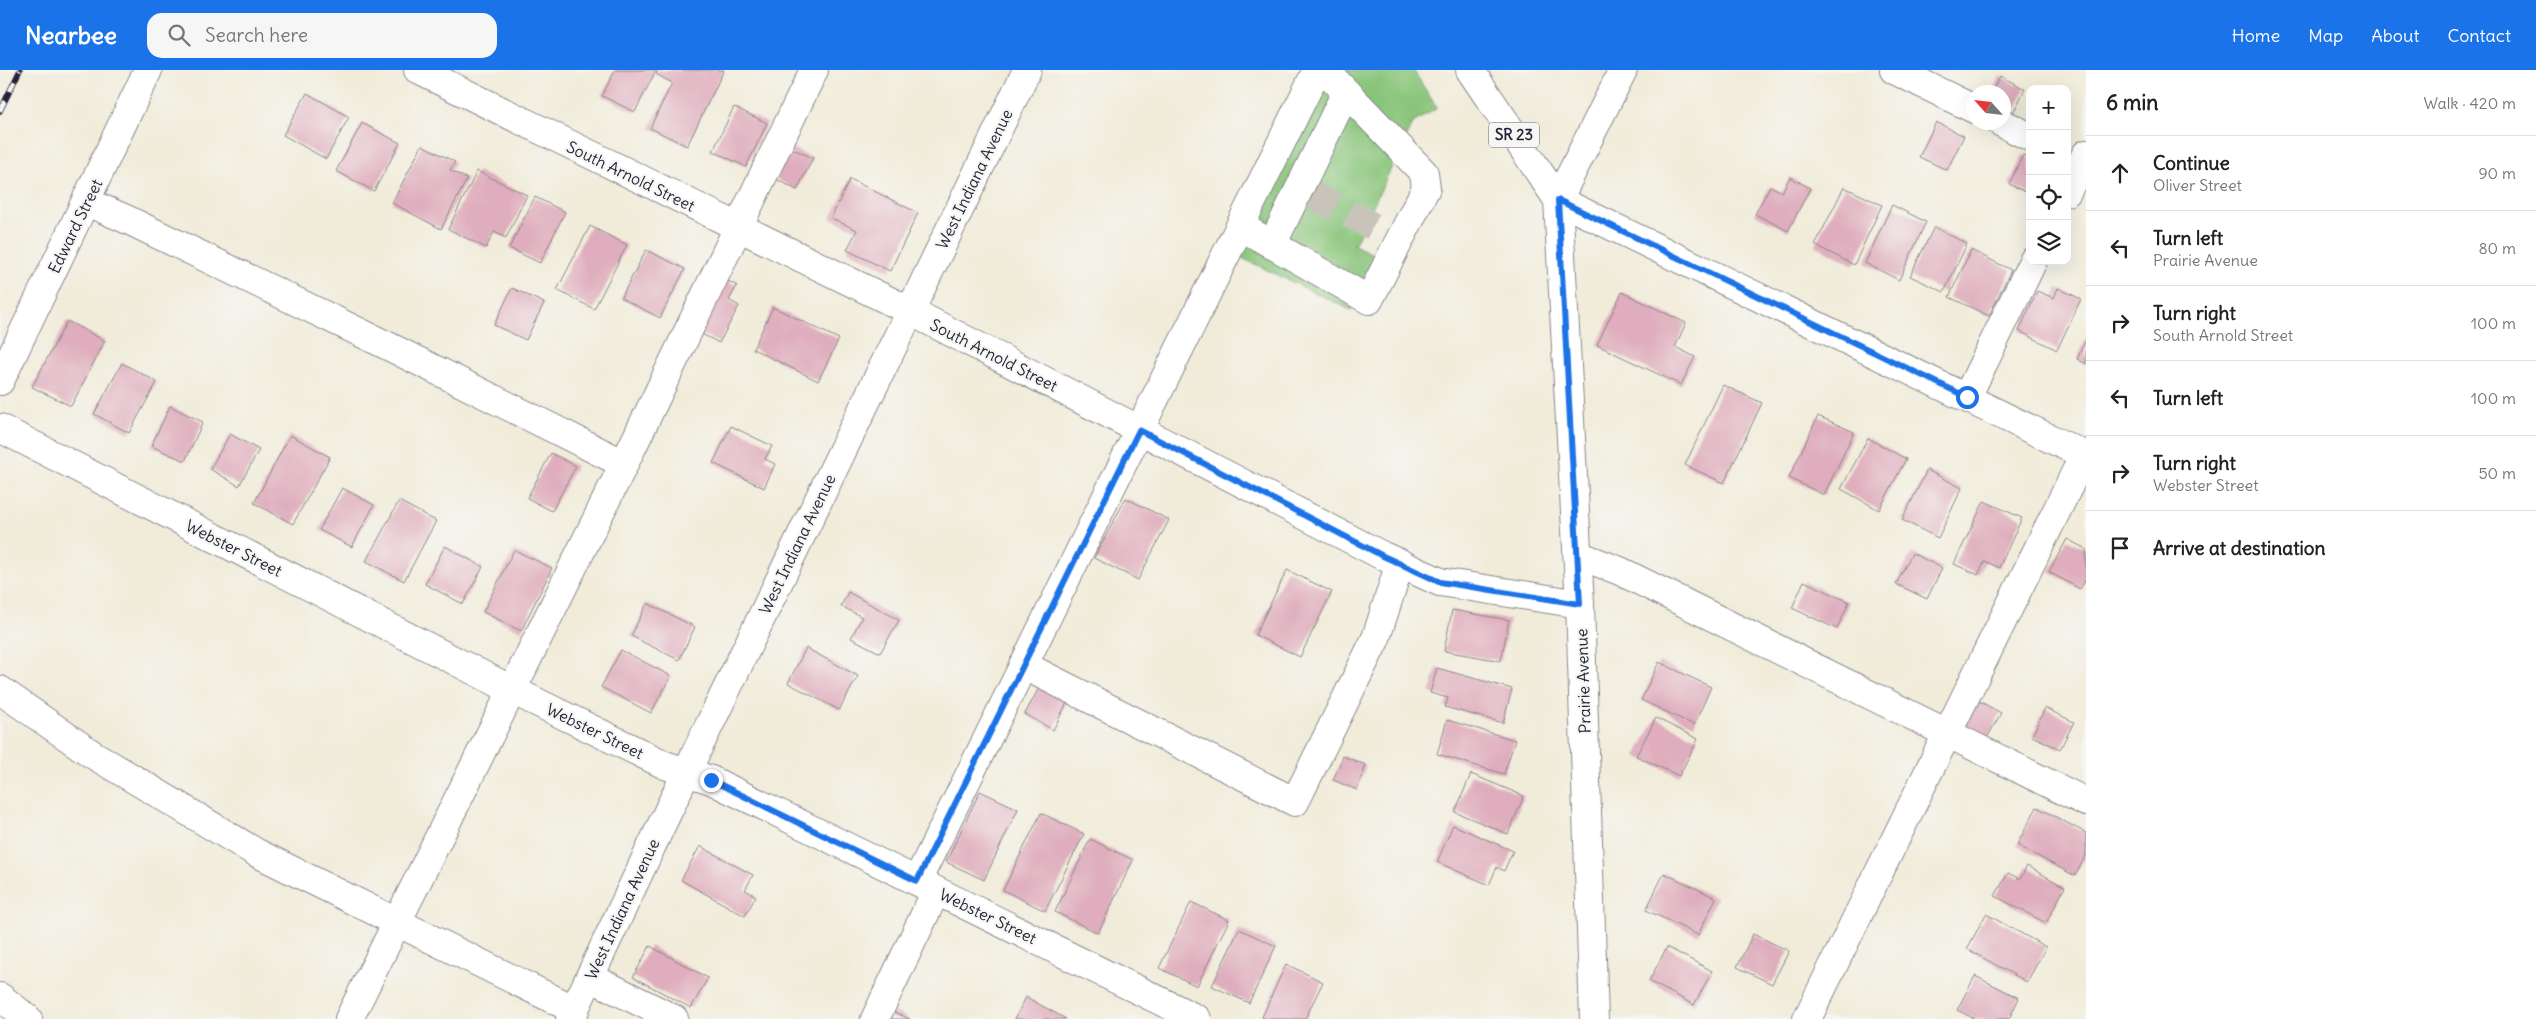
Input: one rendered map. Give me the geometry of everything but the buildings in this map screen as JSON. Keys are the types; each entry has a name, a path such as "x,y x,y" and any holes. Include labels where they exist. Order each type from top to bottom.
{"street":[{"name":"Edward Street","path":"0,381 148,70"},
{"name":"South Arnold Street","path":"418,70 737,229 910,312 1400,564 1440,582 1580,604"},
{"path":"349,1019 624,464 814,70"},
{"name":"West Indiana Avenue","path":"572,1014 687,771 1027,70"},
{"path":"875,1019 927,886 1023,665 1317,70"},
{"path":"1240,226 1369,300 1391,235 1426,188 1424,173 1325,70"},
{"name":"SR 23","path":"1470,70 1558,200"},
{"path":"1623,70 1558,200 1967,397 2085,456 1808,1019"},
{"path":"1894,70 1966,106"},
{"path":"1272,245 1305,191 1346,92"},
{"path":"2011,128 2026,135"},
{"path":"2071,182 2080,160"},
{"name":"Prairie Avenue","path":"1558,200 1578,555 1594,1019"},
{"path":"86,202 128,220 388,346 624,464"},
{"path":"1967,397 2032,265"},
{"name":"Webster Street","path":"0,428 512,690 665,765 711,780 927,886 1181,1016"},
{"path":"1578,555 1620,572 2086,802"},
{"path":"1023,665 1295,802 1376,638 1400,564"},
{"path":"0,690 92,754 257,853 396,922 572,1014"},
{"path":"590,977 674,1019"},
{"path":"0,997 28,1019"}],"green space":[{"path":"1329,70 1413,70 1437,108 1413,123 1354,245 1377,256 1351,310 1238,256"}],"tunnel":[{"path":"1311,194 1382,231"}],"railway":[{"path":"0,111 20,70"}],"route":[{"path":"711,780 917,881 1139,430 1383,556 1440,582 1580,604 1558,200 1967,397"}]}
